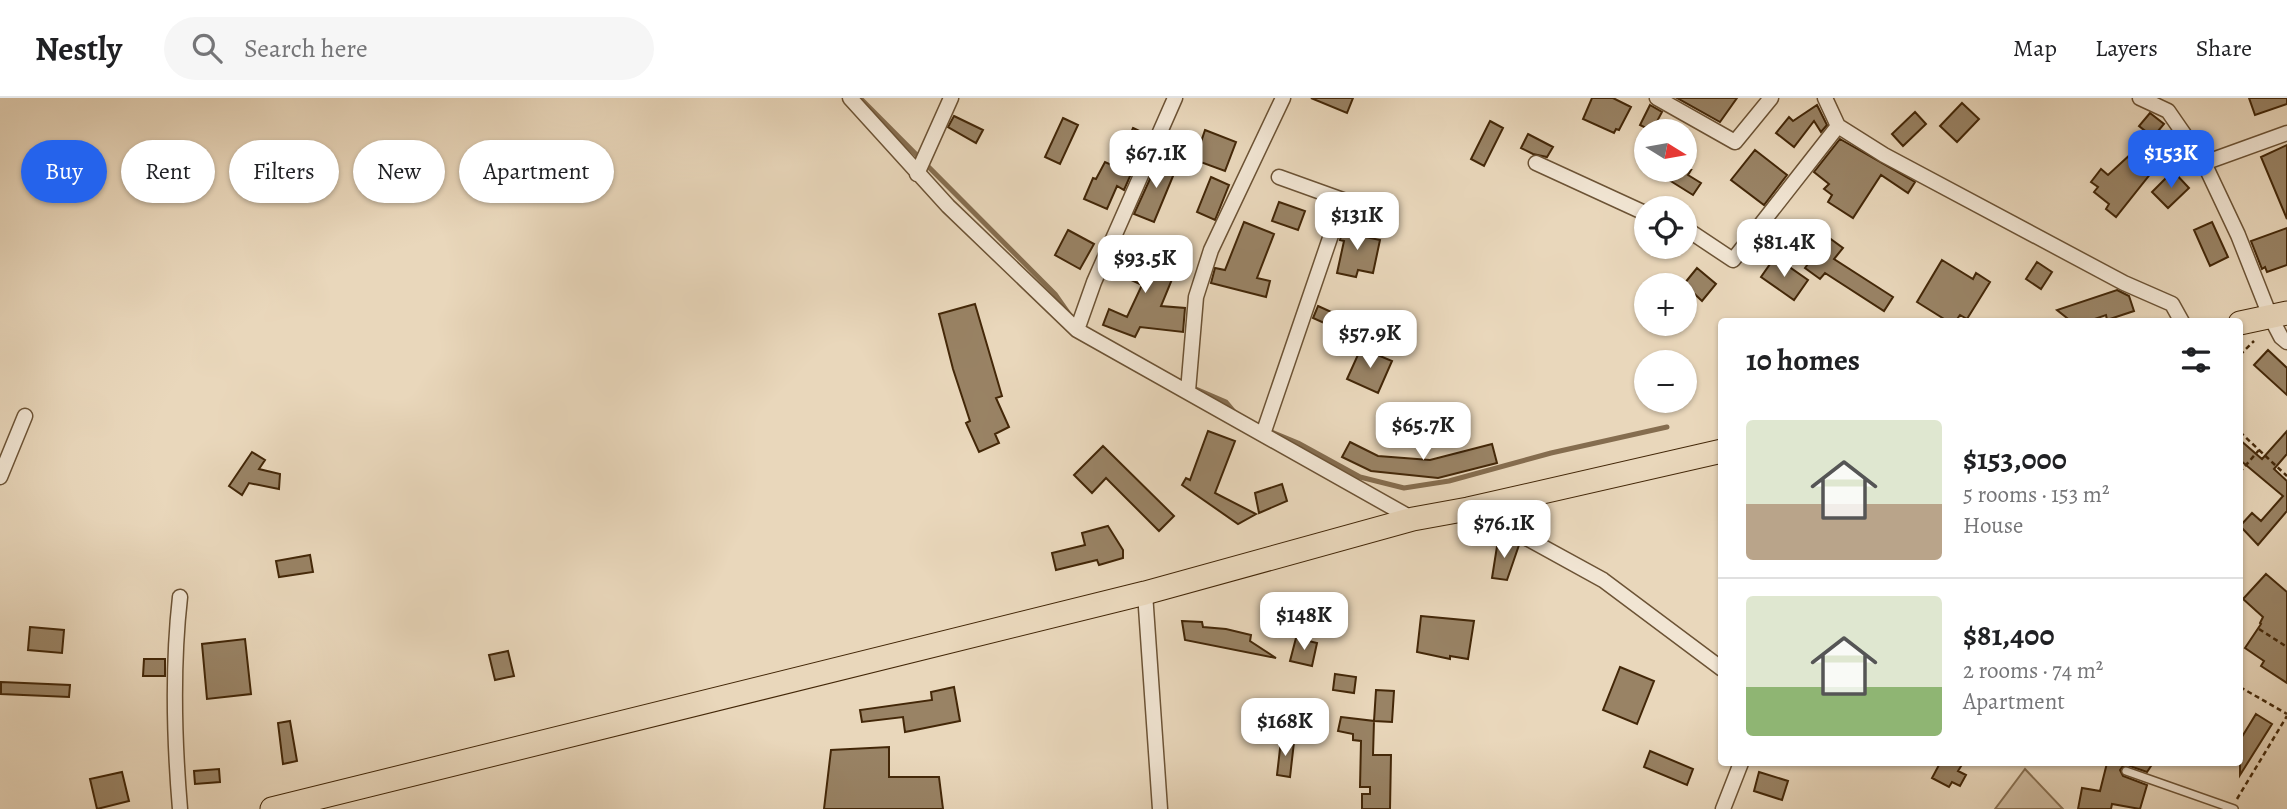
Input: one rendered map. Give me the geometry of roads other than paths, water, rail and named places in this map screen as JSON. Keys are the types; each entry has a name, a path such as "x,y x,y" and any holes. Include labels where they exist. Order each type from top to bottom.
{"highway":[{"path":"2243,322 2278,314"},
{"path":"272,809 1144,593 1413,519 1718,452"}],"street":[{"path":"850,98 948,206 1077,330 1413,519"},
{"path":"917,174 951,98"},
{"path":"1077,330 1110,245 1175,98"},
{"path":"1188,391 1196,297 1207,261 1283,98"},
{"path":"1657,98 1735,142 1770,98"},
{"path":"1825,98 1838,126 1896,161 2124,283 2172,304 2180,318"},
{"path":"2140,98 2166,105 2204,163 2278,314 2281,337 2287,342"},
{"path":"1697,236 1733,260 1838,126"},
{"path":"2204,163 2287,133"},
{"path":"1536,163 1634,208"},
{"path":"1264,435 1343,200 1279,177"},
{"path":"0,477 25,416"},
{"path":"1468,509 1604,580 1718,666"},
{"path":"1144,593 1160,809"},
{"path":"180,597 174,649 174,741 180,809"},
{"path":"1723,809 1740,766"}],"lane":[{"path":"2126,771 2233,809"}],"waterway":[{"path":"860,98 1055,294 1069,314"},
{"path":"1191,387 1226,402 1236,414"},
{"path":"1269,431 1298,443 1360,477 1404,488 1449,481 1551,453 1667,427"}]}
